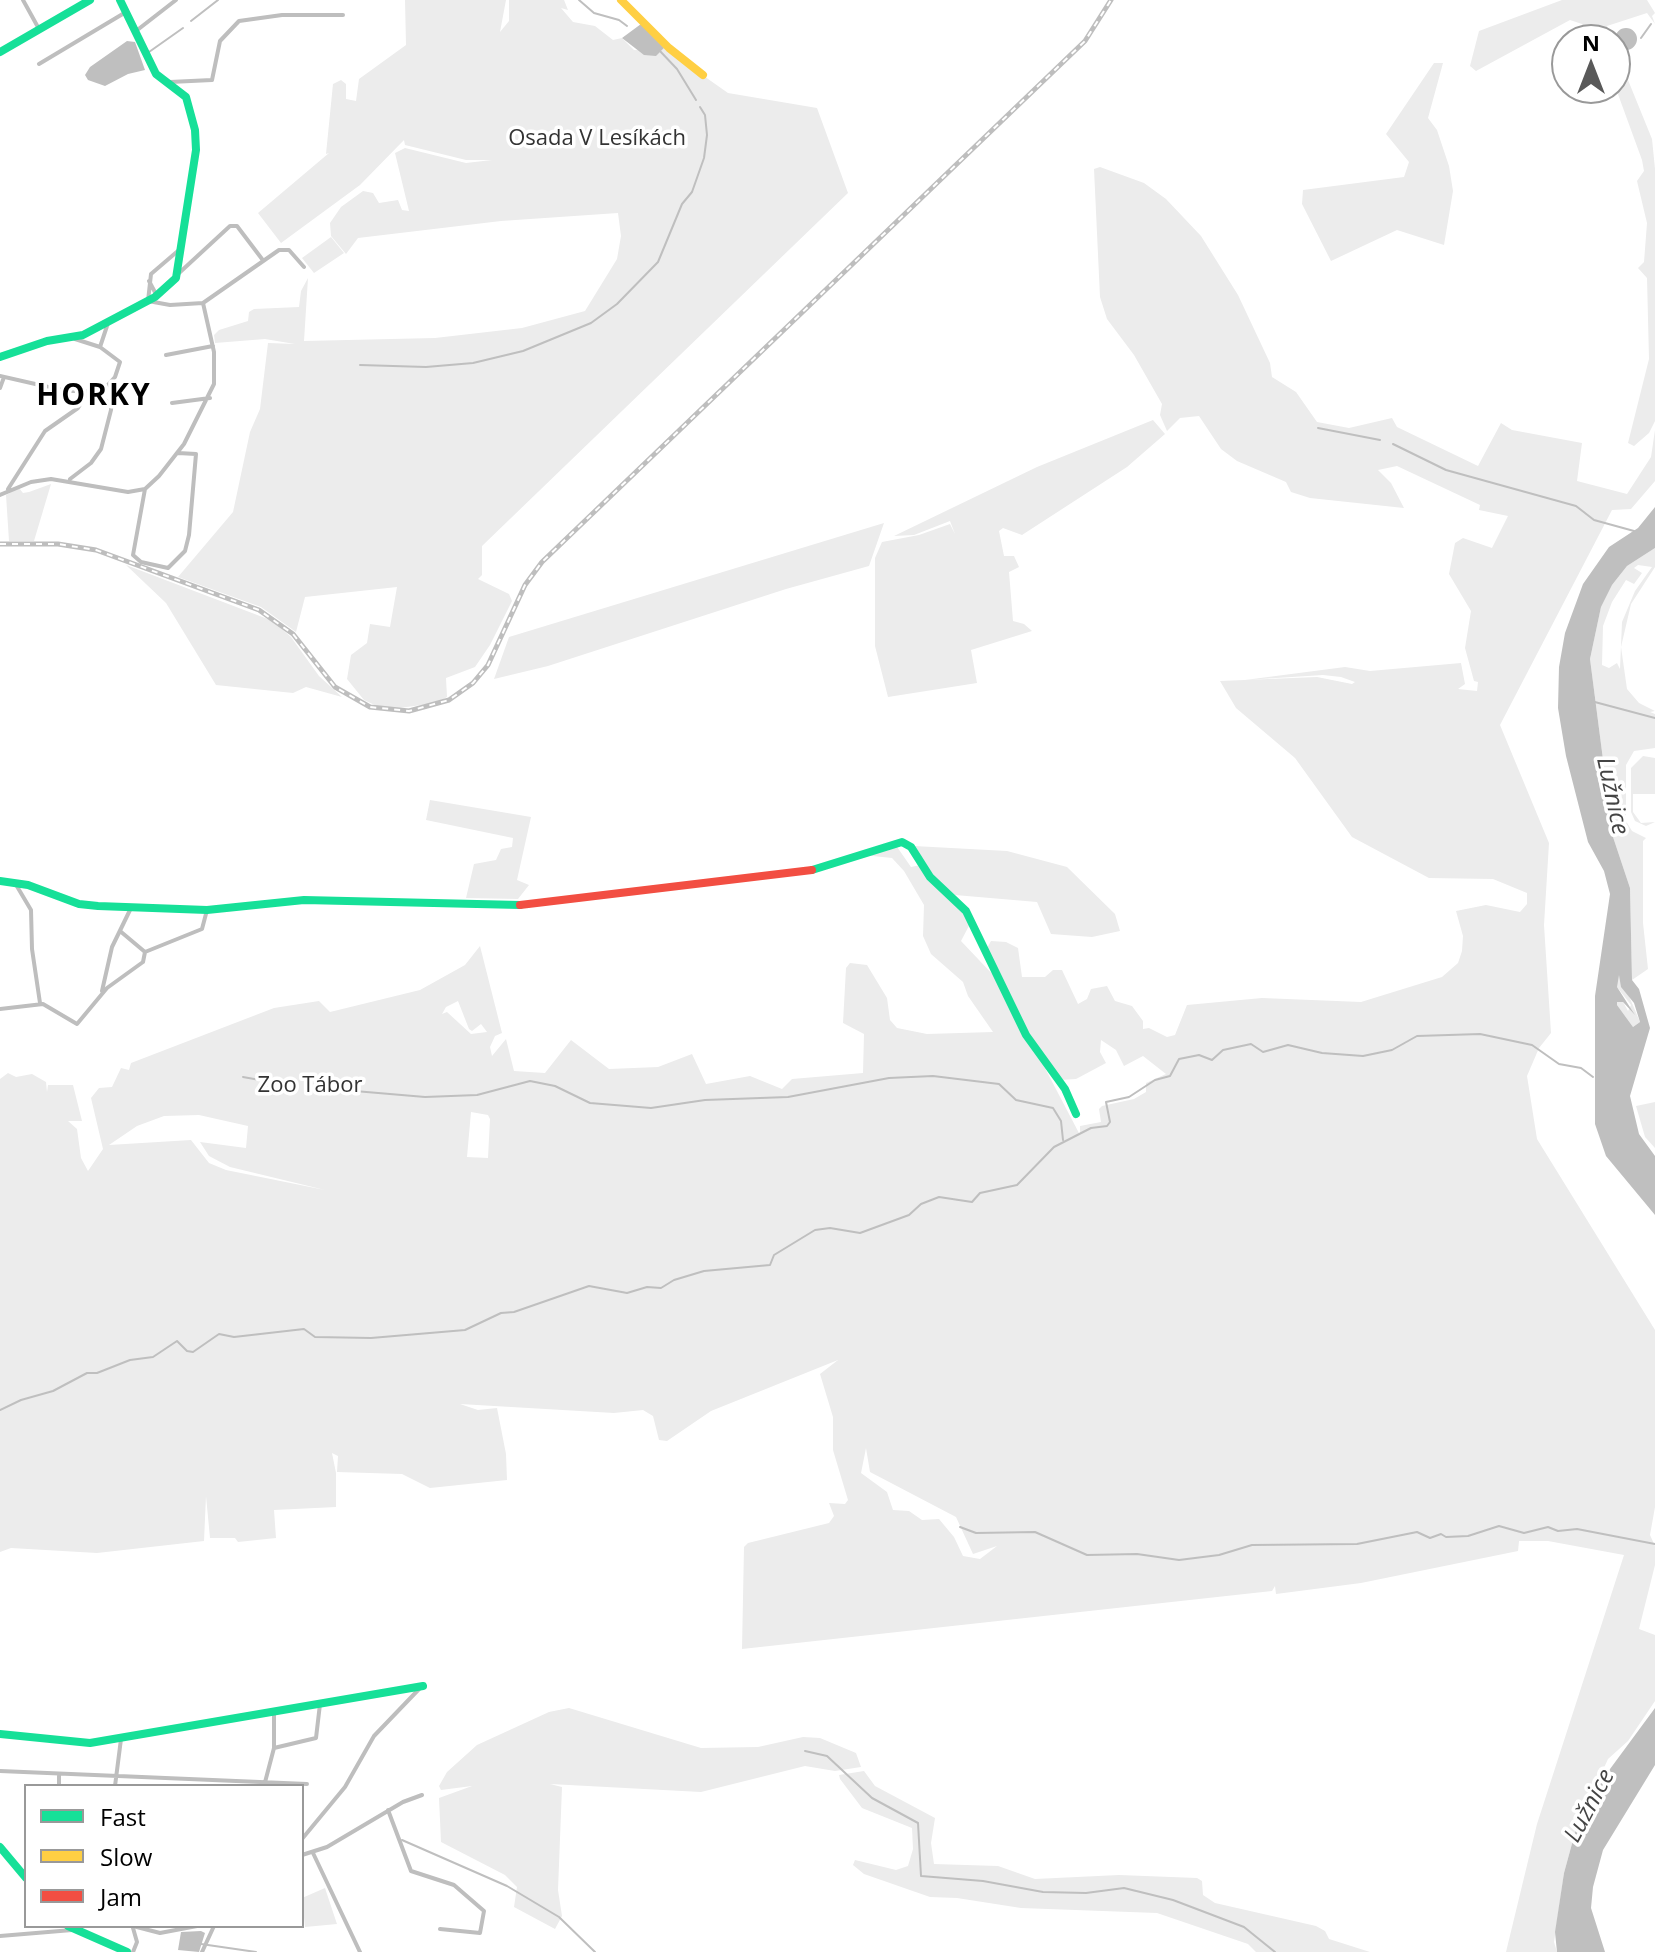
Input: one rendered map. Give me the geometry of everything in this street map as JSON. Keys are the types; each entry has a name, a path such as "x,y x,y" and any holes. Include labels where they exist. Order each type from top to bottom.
{"street":[{"path":"23,0 39,29"},
{"path":"0,52 90,0"},
{"path":"120,0 148,61 163,81 186,97 196,135 177,275"},
{"path":"136,31 176,0"},
{"path":"621,0 669,48 703,75"},
{"path":"39,64 126,12"},
{"path":"163,81 210,82 214,77 220,41 239,21 282,15 343,15"},
{"path":"0,357 70,337 157,296 230,226 237,226 262,259"},
{"path":"148,301 153,271 181,248"},
{"path":"148,301 170,305 203,303 262,259 288,249 304,267"},
{"path":"149,281 157,296"},
{"path":"178,453 196,454 189,535 185,551 175,564 166,569 141,562 133,555 145,489 178,453 210,398 216,373 203,303"},
{"path":"100,347 109,321"},
{"path":"69,480 99,453 111,406 113,380 120,362 100,347 70,337"},
{"path":"166,355 213,346"},
{"path":"0,388 2,376 54,389 91,391 111,406"},
{"path":"8,491 50,425 78,408 91,391 113,380"},
{"path":"172,403 210,398"},
{"path":"0,495 39,480 69,480 116,492 145,489"},
{"path":"0,881 14,882 84,905 131,908 207,910 294,900 519,905 806,872 902,842 911,847 932,880 966,911 1032,1045 1065,1089 1076,1114"},
{"path":"14,882 31,910 32,949 40,1003"},
{"path":"101,994 109,954 131,908"},
{"path":"145,952 200,931 205,925 207,910"},
{"path":"120,931 145,952"},
{"path":"0,1009 40,1003 77,1024 101,994 143,962 145,952"},
{"path":"0,1734 77,1743 121,1739 423,1686"},
{"path":"304,1837 345,1787 374,1736 423,1686"},
{"path":"274,1748 316,1738 320,1704"},
{"path":"264,1783 274,1748 274,1712"},
{"path":"116,1784 121,1739"},
{"path":"0,1771 307,1784"},
{"path":"59,1775 59,1784"},
{"path":"304,1855 313,1853 388,1810 422,1795"},
{"path":"388,1810 411,1871 454,1885 484,1911 480,1933 440,1929"},
{"path":"0,1847 24,1876"},
{"path":"313,1853 360,1952"},
{"path":"0,1936 70,1928 127,1952"},
{"path":"133,1952 137,1942 134,1928"},
{"path":"141,1928 160,1933 186,1928"},
{"path":"202,1952 213,1928"}],"green space":[{"name":"Osada V Lesíkách","path":"405,0 506,0 500,32 509,21 509,0 564,0 568,10 561,8 573,22 595,26 613,40 622,38 634,50 661,51 664,48 728,93 817,108 848,193 482,546 482,575 478,579 509,594 512,601 490,645 475,667 446,678 447,697 437,703 399,708 379,707 364,700 347,679 351,655 367,643 370,624 390,627 397,587 305,597 296,632 261,607 178,577 233,512 250,432 260,409 268,343 295,344 265,339 215,343 214,335 219,330 248,321 249,312 254,309 299,307 301,291 308,278 304,341 435,338 522,328 585,311 617,259 621,236 618,213 501,221 358,238 346,254 331,236 330,223 341,207 363,191 373,193 379,203 398,200 402,210 409,211 395,153 405,148 466,163 492,160 466,160 405,145 404,140 360,185 281,243 258,213 329,153 326,154 333,84 341,80 346,84 346,99 356,101 359,79 406,45"},
{"path":"1562,0 1647,0 1655,13 1652,16 1655,24 1647,13 1613,24 1582,24 1570,20 1551,24 1551,30 1476,71 1470,66 1479,31"},
{"path":"1434,63 1443,63 1428,118 1437,130 1449,166 1453,191 1444,245 1397,230 1331,261 1302,204 1303,190 1404,177 1409,162 1386,134"},
{"path":"1631,87 1652,139 1655,169 1655,421 1649,433 1634,446 1628,443 1649,359 1647,278 1638,268 1644,262 1647,223 1637,181 1644,171 1622,104 1631,104"},
{"name":"Zoo Tábor","path":"1100,167 1144,183 1166,199 1201,236 1238,295 1270,363 1272,377 1296,392 1317,422 1349,428 1392,418 1397,427 1478,466 1501,423 1512,430 1582,443 1577,481 1627,494 1651,457 1655,430 1655,481 1631,509 1612,510 1500,725 1549,843 1544,925 1551,1033 1539,1048 1527,1076 1537,1139 1655,1330 1655,1507 1650,1535 1655,1546 1655,1565 1639,1629 1655,1635 1655,1701 1628,1741 1608,1759 1576,1829 1564,1873 1554,1942 1557,1952 1506,1952 1537,1824 1624,1555 1548,1541 1519,1541 1518,1551 1361,1583 1276,1594 1275,1586 1272,1591 742,1649 744,1547 748,1543 829,1523 834,1516 829,1503 845,1504 848,1500 833,1450 833,1417 820,1374 838,1360 711,1411 667,1441 659,1440 653,1416 643,1410 614,1413 460,1404 478,1410 497,1408 506,1454 507,1480 430,1488 402,1474 337,1472 338,1456 332,1453 336,1473 336,1507 274,1510 276,1538 238,1542 235,1538 210,1538 206,1496 204,1541 97,1553 11,1548 0,1552 0,1079 8,1073 16,1077 32,1074 46,1082 47,1092 48,1085 73,1085 82,1121 68,1121 77,1129 81,1158 88,1171 103,1149 91,1098 99,1088 112,1087 121,1068 129,1070 131,1063 274,1008 319,1001 330,1012 420,990 465,965 480,946 502,1033 495,1036 490,1047 492,1056 506,1039 514,1071 545,1073 571,1040 609,1069 658,1067 692,1054 706,1084 750,1076 782,1089 792,1079 863,1073 864,1034 843,1023 846,968 850,963 867,965 887,998 890,1020 897,1028 927,1034 993,1032 968,996 963,982 931,954 923,936 924,905 904,871 892,858 863,855 895,844 911,867 921,865 961,907 971,922 961,941 997,979 1022,1021 987,948 991,941 1006,942 1018,948 1022,977 1045,977 1053,970 1062,970 1078,1004 1087,999 1091,989 1107,986 1115,1001 1132,1006 1143,1021 1143,1029 1149,1028 1167,1037 1175,1035 1187,1005 1262,998 1361,1002 1442,977 1458,963 1462,951 1463,936 1456,911 1486,905 1520,912 1527,904 1527,893 1493,879 1429,878 1352,837 1295,758 1236,708 1220,681 1345,667 1370,671 1461,663 1465,684 1458,689 1477,691 1478,682 1474,681 1465,648 1471,611 1449,574 1455,543 1463,538 1492,548 1508,516 1479,510 1480,505 1397,466 1378,470 1391,483 1404,508 1310,498 1291,492 1286,482 1237,461 1221,449 1199,416 1180,418 1167,431 1160,415 1162,404 1134,355 1107,319 1100,297 1094,169","holes":["1323,675 1355,682 1317,677 1246,680","458,1001 469,1029 472,1031 481,1024 487,1032 471,1034 447,1012 442,1014 446,1007","1101,1040 1116,1050 1124,1066 1143,1056 1166,1074 1146,1083 1146,1092 1134,1099 1102,1106 1099,1109 1101,1122 1080,1126 1080,1135 1036,1051 1060,1080 1076,1079 1106,1063 1100,1052","471,1112 488,1115 488,1158 467,1157","199,1115 248,1126 246,1148 200,1142 209,1156 230,1167 325,1190 226,1170 209,1163 191,1140 109,1145 137,1126 164,1116","866,1448 870,1472 956,1517 973,1554 997,1546 980,1559 963,1556 954,1537 939,1519 922,1520 909,1511 893,1510 887,1492 861,1473"]},
{"path":"331,237 344,253 314,273 302,258"},
{"path":"1153,420 1165,434 1127,467 1022,535 1003,528 999,531 1004,556 1014,556 1019,567 1009,572 1013,621 1024,624 1032,631 971,650 977,683 888,697 875,646 875,558 882,542 919,535 950,524 955,534 950,521 914,535 894,536 1037,467"},
{"path":"51,484 34,541 9,541 6,495 19,488 23,493"},
{"path":"884,523 869,566 786,589 548,666 494,679 509,637"},
{"path":"1655,548 1655,567 1631,604 1621,647 1627,689 1639,703 1655,711 1650,712 1655,714 1655,748 1634,751 1626,765 1626,821 1632,831 1646,838 1643,841 1643,923 1648,969 1632,980 1630,888 1613,837 1590,659 1601,607 1612,585 1627,566","holes":["1638,565 1652,567 1635,591 1622,622 1620,669 1617,663 1609,668 1602,665 1603,626 1612,602 1626,580 1634,584 1642,573 1634,568"]},
{"path":"126,565 273,621 291,637 319,676 342,697 306,687 293,693 216,685 166,603"},
{"path":"1643,756 1655,758 1655,794 1633,794 1633,812 1641,823 1655,822 1646,826 1635,821 1631,812 1631,768"},
{"path":"430,800 531,817 517,880 529,885 518,899 466,898 474,864 496,860 501,849 512,847 513,838 426,820"},
{"path":"914,846 1007,851 1067,867 1115,914 1120,931 1092,937 1051,934 1037,902 955,895 928,872"},
{"path":"1620,975 1640,1022 1633,1027 1617,1005 1617,1002 1623,1002 1628,1011 1631,1005 1617,987 1617,976"},
{"path":"1655,1102 1655,1148 1645,1137 1636,1106"},
{"path":"569,1708 701,1748 758,1747 803,1737 820,1738 856,1753 861,1767 835,1771 805,1766 701,1792 550,1784 562,1787 558,1890 562,1916 555,1929 514,1907 517,1887 505,1875 441,1842 439,1798 472,1786 441,1790 439,1786 447,1772 477,1745 549,1712"},
{"path":"864,1771 875,1786 935,1818 931,1843 934,1864 998,1866 1035,1879 1119,1875 1197,1878 1202,1881 1203,1895 1215,1903 1316,1926 1325,1931 1329,1939 1370,1952 1256,1952 1248,1944 1157,1913 1021,1908 930,1897 864,1874 853,1865 855,1860 896,1870 908,1866 913,1849 912,1828 862,1808 839,1775"},
{"path":"325,1888 337,1924 305,1927 304,1897"}],"water":[{"path":"641,24 664,48 656,56 644,55 622,38"},
{"path":"1631,30 1636,35 1636,43 1631,48"},
{"path":"127,41 135,42 145,70 128,74 105,86 88,80 85,75 90,67"},
{"path":"1655,507 1655,548 1627,566 1612,585 1601,607 1590,659 1613,837 1630,888 1632,980 1639,989 1650,1028 1630,1096 1639,1134 1655,1156 1655,1215 1606,1156 1595,1124 1595,996 1610,894 1604,871 1588,842 1566,756 1558,708 1559,667 1565,633 1583,584 1609,547 1638,528","holes":["1619,975 1621,987 1634,1003 1640,1022 1633,1027 1617,1005 1617,1002 1623,1002 1635,1015 1617,987"]},
{"name":"Lužnice","path":"1655,1708 1655,1765 1603,1850 1593,1887 1591,1908 1605,1952 1557,1952 1555,1932 1564,1873 1576,1829 1596,1788"},
{"path":"181,1932 205,1933 199,1952 178,1950"}],"waterway":[{"path":"191,21 218,0"},
{"path":"579,0 594,13 619,20 627,26"},
{"path":"1641,38 1651,24"},
{"path":"149,52 183,28"},
{"path":"659,50 677,69 696,100"},
{"path":"360,365 426,367 473,363 523,351 591,323 617,304 658,262 682,204 692,192 704,158 707,135 705,115 700,107"},
{"path":"1318,428 1380,440"},
{"path":"1393,444 1446,470 1576,506 1594,520 1634,531"},
{"path":"1591,701 1655,718"},
{"path":"0,1410 53,1391 87,1373 97,1373 130,1360 153,1357 177,1341 187,1351 193,1352 219,1334 234,1337 304,1329 315,1337 371,1338 465,1330 501,1313 514,1312 589,1286 627,1293 647,1287 661,1288 674,1280 704,1271 770,1265 774,1255 815,1230 830,1228 860,1233 909,1215 921,1204 939,1197 972,1202 980,1193 1017,1185 1054,1147 1091,1128 1107,1126 1110,1122 1106,1102 1129,1097 1155,1080 1170,1076 1179,1059 1199,1055 1212,1060 1223,1050 1251,1044 1263,1052 1288,1045 1322,1053 1363,1056 1392,1050 1417,1036 1480,1034 1532,1045 1559,1064 1581,1068 1593,1077"},
{"path":"308,1087 425,1097 477,1095 530,1081 555,1086 590,1103 651,1108 705,1100 788,1097 889,1078 933,1076 999,1084 1016,1100 1053,1108 1061,1121 1063,1140"},
{"path":"243,1077 293,1086"},
{"path":"960,1527 976,1533 1035,1532 1087,1555 1137,1554 1179,1560 1219,1555 1252,1545 1357,1544 1417,1532 1430,1538 1441,1534 1446,1537 1468,1536 1499,1526 1524,1533 1548,1527 1558,1531 1577,1529 1655,1544"},
{"path":"805,1751 827,1756 872,1798 918,1823 921,1876 983,1881 1043,1892 1086,1893 1124,1888 1173,1900 1244,1927 1275,1952"},
{"path":"402,1840 507,1886 559,1917 595,1952"},
{"path":"201,1944 256,1952"}],"railway":[{"path":"0,544 58,544 96,550 259,610 293,634 335,687 370,707 409,711 449,700 473,683 488,665 525,585 542,562 1085,41 1111,0"}],"traffic: fast":[{"path":"0,52 90,0"},
{"path":"0,357 47,341 83,335 155,297 176,278 196,150 195,130 186,97 156,74 120,0"},
{"path":"812,870 902,842 911,847 930,877 966,911 1026,1035 1065,1089 1076,1114"},
{"path":"0,881 28,885 79,904 98,906 207,910 304,900 520,905"},
{"path":"0,1734 90,1743 423,1686"},
{"path":"0,1847 24,1876"},
{"path":"73,1928 127,1952"}],"traffic: slow":[{"path":"621,0 669,48 703,75"}],"traffic: jam":[{"path":"520,905 812,870"}],"district":[{"name":"HORKY","path":"94,396"}]}
